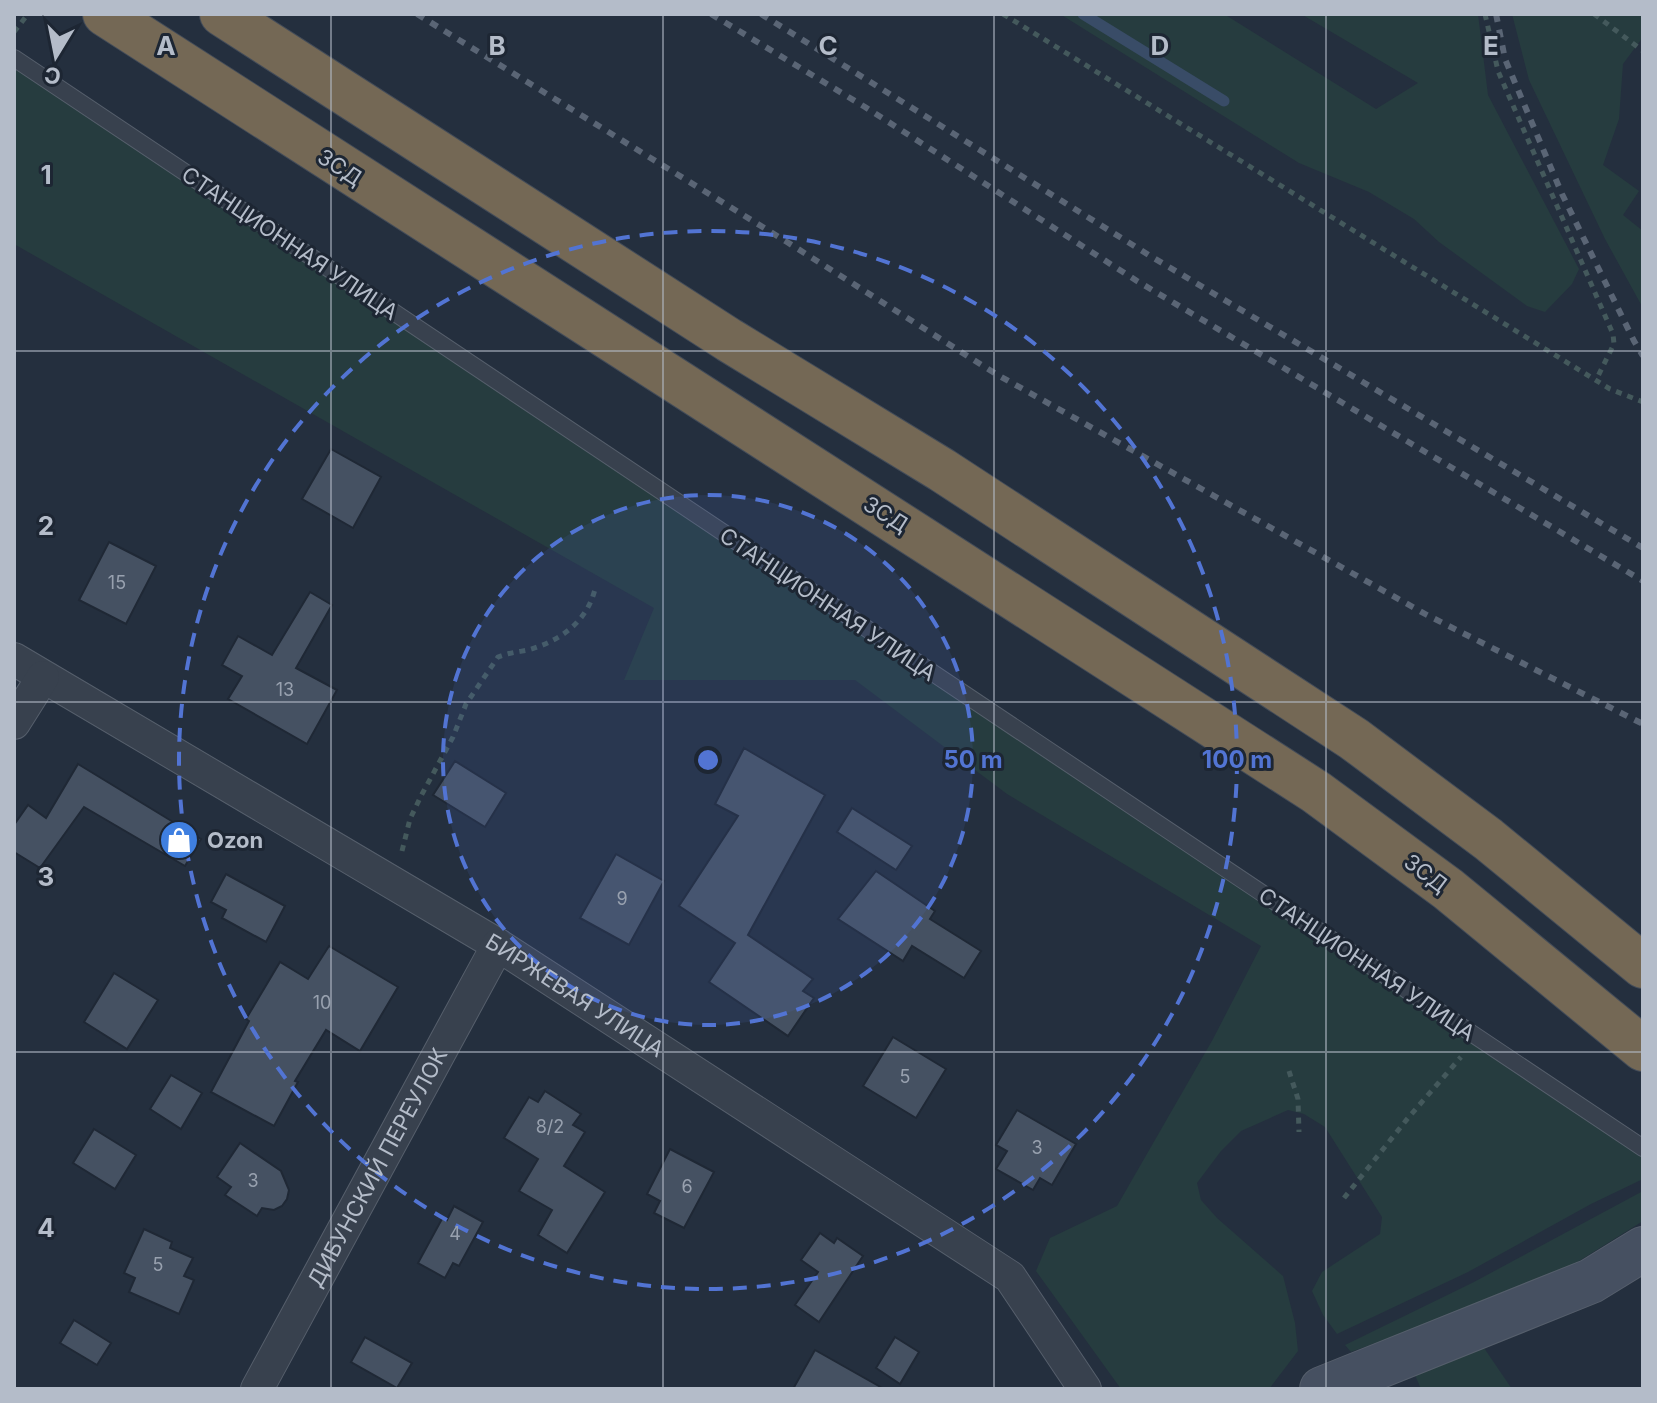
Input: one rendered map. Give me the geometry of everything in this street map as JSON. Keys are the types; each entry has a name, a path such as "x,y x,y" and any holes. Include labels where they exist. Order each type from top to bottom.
{"highway":[{"name":"ЗСД","path":"105,14 1316,792 1448,889 1643,1049"},
{"path":"222,14 729,340 942,470 1354,739 1488,839 1643,966"}],"street":[{"name":"БИРЖЕВАЯ УЛИЦА","path":"14,659 498,945 1010,1277 1085,1389"},
{"path":"14,723 43,677"},
{"name":"ДИБУНСКИЙ ПЕРЕУЛОК","path":"257,1389 498,945"},
{"path":"1322,1389 1591,1281 1643,1249"}],"lane":[{"name":"СТАНЦИОННАЯ УЛИЦА","path":"14,58 1643,1148"}],"path":[{"path":"14,32 28,14"},
{"path":"1003,14 1610,389 1643,402"},
{"path":"1485,14 1498,71 1613,334 1614,344 1596,380"},
{"path":"1594,14 1643,51"},
{"path":"387,880 399,859 410,819 453,737 466,704 498,657 541,646 564,634 591,605 595,589"},
{"path":"1344,1198 1478,1038"},
{"path":"1289,1071 1298,1099 1299,1132"}],"green space":[{"path":"1060,14 1224,14 1376,109 1418,83 1301,14 1478,14 1488,95 1579,269 1572,284 1545,312 1527,306 1439,242 1414,219 1369,192 1299,163"},
{"path":"1512,14 1643,14 1643,37 1623,64 1619,119 1603,165 1639,191 1623,215 1643,231 1643,308 1605,239 1529,80"},
{"path":"14,58 1643,1155 1643,1179 1468,1272 1337,1334 1323,1315 1312,1291 1322,1272 1380,1234 1382,1217 1325,1127 1304,1114 1288,1110 1241,1131 1197,1183 1201,1200 1217,1218 1283,1276 1295,1323 1298,1351 1269,1389 1121,1389 1036,1271 1050,1238 1117,1206 1213,1039 1261,946 1007,794 855,680 624,680 654,608 14,244"},
{"path":"1643,1191 1643,1221 1571,1266 1484,1303 1351,1352 1345,1345 1474,1282"},
{"path":"1484,1348 1512,1389 1421,1389 1406,1354"}],"building":[{"path":"331,449 381,477 353,528 302,499"},
{"path":"109,542 156,566 126,624 79,600"},
{"path":"310,592 332,605 296,668 337,690 307,744 228,699 242,676 222,665 238,636 272,655"},
{"path":"744,748 825,795 748,935 813,979 803,991 814,998 788,1036 709,982 735,943 679,906 738,816 715,804"},
{"path":"455,761 506,793 485,827 433,795"},
{"path":"78,764 201,839 185,866 84,807 40,868 14,852 14,825 28,805 46,818"},
{"path":"852,808 912,846 896,870 837,832"},
{"path":"616,854 664,881 629,945 580,918"},
{"path":"876,871 935,911 930,919 981,951 964,978 912,946 903,961 838,919"},
{"path":"226,874 285,906 266,942 222,918 226,910 211,902"},
{"path":"329,946 398,987 360,1051 326,1030 295,1081 298,1082 274,1126 211,1092 249,1021 246,1019 280,962 308,979"},
{"path":"114,973 158,1000 127,1049 84,1022"},
{"path":"893,1037 946,1069 916,1118 863,1086"},
{"path":"171,1075 202,1093 181,1129 150,1109"},
{"path":"545,1091 581,1114 573,1125 585,1132 564,1166 605,1192 567,1253 538,1235 552,1210 519,1191 538,1159 504,1138 529,1097 538,1102"},
{"path":"1017,1110 1076,1144 1052,1185 1040,1178 1033,1190 996,1169 1007,1151 996,1145"},
{"path":"94,1129 136,1155 115,1189 73,1163"},
{"path":"240,1143 281,1171 289,1190 282,1206 274,1210 262,1208 257,1216 225,1195 231,1187 217,1177"},
{"path":"670,1149 714,1172 684,1228 654,1213 660,1201 647,1194"},
{"path":"454,1206 483,1222 459,1266 453,1263 445,1278 418,1263 443,1217 447,1220"},
{"path":"144,1229 172,1242 170,1248 193,1258 184,1276 194,1280 179,1314 129,1292 135,1278 124,1273"},
{"path":"820,1233 834,1243 837,1238 863,1256 819,1322 795,1305 818,1272 801,1260"},
{"path":"74,1320 111,1343 97,1365 60,1343"},
{"path":"365,1337 412,1363 397,1388 351,1362"},
{"path":"895,1337 919,1352 900,1384 876,1368"},
{"path":"815,1350 884,1389 793,1389"}],"waterway":[{"path":"1083,14 1224,101"}],"railway":[{"path":"417,14 996,374 1427,615 1643,724"},
{"path":"711,14 865,107 1137,281 1643,581"},
{"path":"761,14 1152,257 1643,548"},
{"path":"1496,14 1505,59 1562,194 1643,356"}],"place":[{"name":"Ozon","path":"179,840"}]}
